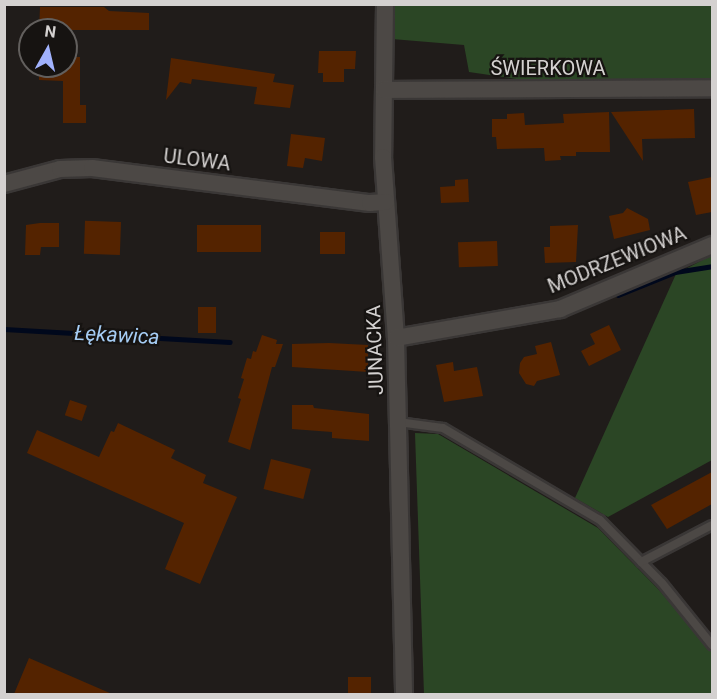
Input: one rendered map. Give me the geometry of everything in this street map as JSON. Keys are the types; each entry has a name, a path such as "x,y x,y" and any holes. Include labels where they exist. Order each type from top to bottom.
{"street":[{"name":"JUNACKA","path":"385,4 386,202 396,338 404,694"},
{"name":"ŚWIERKOWA","path":"384,90 712,88"},
{"name":"ULOWA","path":"4,183 60,169 92,168 370,203 386,202"},
{"name":"MODRZEWIOWA","path":"396,338 560,309 712,245"}],"lane":[{"path":"398,422 443,428 600,520 641,562 712,645"},
{"path":"641,562 712,525"}],"green space":[{"path":"394,5 712,5 712,79 530,81 469,72 464,45 392,39"},
{"path":"712,255 712,460 608,517 575,498 676,274"},
{"path":"415,433 438,434 598,528 659,590 712,652 712,694 424,694"}],"building":[{"path":"40,7 104,7 109,11 149,13 149,30 78,30 78,18 40,18"},
{"path":"319,51 356,51 355,69 344,69 344,82 323,82 323,73 318,73"},
{"path":"78,57 80,57 80,105 86,105 86,123 63,123 63,81 39,80 39,78 78,78"},
{"path":"171,58 275,74 273,82 294,85 290,108 254,104 257,87 192,79 191,84 180,82 166,100"},
{"path":"694,109 695,138 642,139 643,161 611,112"},
{"path":"609,112 610,152 576,152 576,156 560,156 561,160 545,161 544,148 497,149 496,137 492,137 492,119 507,119 507,114 524,113 525,125 564,123 563,114"},
{"path":"291,134 325,138 322,161 305,158 303,168 287,166"},
{"path":"712,177 712,212 696,215 688,182"},
{"path":"468,179 469,202 441,203 440,187 455,186 455,180"},
{"path":"627,208 648,219 650,230 614,239 609,216 623,213"},
{"path":"85,221 121,222 120,255 84,254"},
{"path":"59,223 59,247 41,247 40,255 25,255 26,225"},
{"path":"197,225 261,225 261,252 197,252"},
{"path":"578,225 576,262 545,263 544,247 550,247 550,226"},
{"path":"320,232 345,232 345,254 320,254"},
{"path":"497,241 498,266 459,267 458,242"},
{"path":"198,307 216,307 216,333 198,333"},
{"path":"609,325 621,350 589,366 581,351 595,344 590,334"},
{"path":"262,335 277,340 276,344 283,344 275,367 272,367 250,450 228,442 241,399 238,398 247,358 251,359 253,351 256,352"},
{"path":"551,342 560,375 537,381 534,386 526,384 519,373 520,363 524,357 537,354 535,346"},
{"path":"292,344 368,345 368,372 292,367"},
{"path":"453,362 454,371 477,367 483,396 444,402 436,365"},
{"path":"70,400 87,406 82,421 65,415"},
{"path":"292,405 313,405 314,408 369,414 369,441 332,438 332,432 292,429"},
{"path":"118,423 175,450 171,458 206,475 203,483 237,497 200,584 165,569 184,523 27,453 37,430 99,457 111,431 114,432"},
{"path":"271,459 311,469 303,499 264,489"},
{"path":"712,472 712,504 667,529 651,505"},
{"path":"29,658 112,694 14,694"},
{"path":"348,677 371,677 371,694 348,694"}],"waterway":[{"name":"Łękawica","path":"618,295 675,272 712,266"},
{"name":"Łękawica","path":"4,329 230,342"}]}
